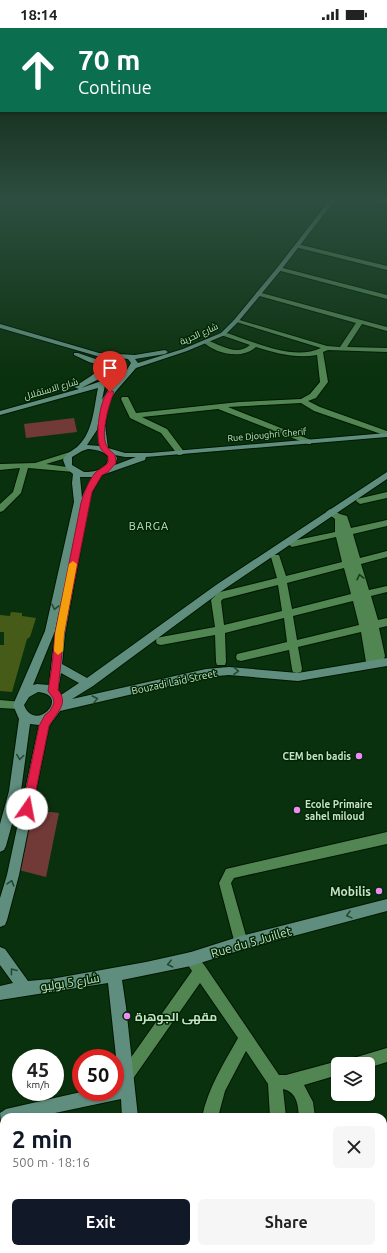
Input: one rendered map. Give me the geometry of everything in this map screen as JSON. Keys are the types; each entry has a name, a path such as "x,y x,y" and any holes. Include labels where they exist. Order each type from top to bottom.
{"main road":[{"name":"شارع الحرية","path":"0,326 99,355 149,355 171,351 207,337 220,330 280,258"},
{"name":"شارع الحرية","path":"131,368 206,342 223,334 236,321 287,258"},
{"path":"0,330 106,366 116,371 131,368"},
{"name":"شارع الاستقلال","path":"0,408 69,390 89,382 106,366 107,360 114,356"},
{"path":"53,691 60,634 85,503 88,492 102,472 112,463 112,455 106,450 101,428 106,402 110,392 131,368 135,361 127,356"},
{"name":"شارع الاستقلال","path":"0,413 102,384 122,375 131,368"},
{"path":"98,375 102,384 93,430 82,447 70,454 67,462 74,472 78,490 78,502 50,631 33,674 20,701 20,712 25,718 36,721 48,718 53,714 58,705 195,604 287,540 387,475"},
{"path":"71,394 86,394 99,398"},
{"name":"Rue Djoughri Cherif","path":"150,455 387,434"},
{"path":"82,447 106,450 125,455 150,455"},
{"path":"74,472 84,475 102,472 150,455"},
{"name":"Bouzadi Laid Street","path":"58,705 206,674 236,671 298,677 387,662"},
{"path":"57,666 89,683"},
{"path":"20,701 28,691 37,688 46,688 53,691 57,696 58,705"},
{"path":"0,846 15,791 25,718"},
{"path":"0,920 13,875 44,726 48,718"},
{"name":"Rue du 5 Juillet","path":"114,975 191,959 241,943 387,905"},
{"path":"0,954 25,988"},
{"path":"114,975 119,1007 130,1113"},
{"name":"شارع 5 يوليو","path":"0,993 114,975"},
{"path":"47,1112 126,1084"}],"street":[{"path":"346,258 387,268"},
{"path":"279,269 387,297"},
{"path":"258,294 387,329"},
{"path":"236,321 327,348 387,350"},
{"path":"343,348 360,322"},
{"path":"223,334 254,345 292,354 304,355 320,353 327,348"},
{"path":"206,342 222,350 230,352 246,350 254,345"},
{"path":"133,416 218,406 302,401 313,396 324,382 320,353"},
{"path":"125,399 133,416 164,432 181,452"},
{"path":"302,401 317,409 387,434"},
{"path":"218,406 308,442"},
{"path":"34,465 70,454"},
{"path":"0,509 17,493 24,465"},
{"path":"0,467 34,465 74,472"},
{"path":"360,501 387,495"},
{"path":"330,512 339,518 369,626"},
{"path":"292,544 387,523"},
{"path":"222,662 217,598 231,592 387,554"},
{"path":"276,557 282,580 297,669"},
{"path":"161,641 220,630 287,612 387,590"},
{"path":"241,657 387,622"},
{"path":"0,704 20,701"},
{"path":"241,943 225,883 230,873 387,838"},
{"path":"191,959 246,1037 281,1082 298,1088 301,1092 306,1113"},
{"path":"126,1084 200,971"},
{"path":"211,1113 214,1100 223,1080 246,1037"},
{"path":"375,1058 387,1055"},
{"path":"281,1082 331,1070"},
{"path":"278,1113 281,1082"}],"shaded area":[{"path":"74,418 77,432 26,438 24,424"},
{"path":"27,809 59,813 46,877 15,869"}],"building":[{"path":"11,612 22,613 22,616 36,618 30,637 27,639 12,692 0,691 0,645 4,645 4,632 0,632 0,615 10,616"}],"slow traffic":[{"path":"58,651 73,564"}],"place":[{"name":"CEM ben badis","path":"359,756"},
{"name":"Ecole Primaire sahel miloud","path":"297,810"},
{"name":"Mobilis","path":"379,891"},
{"name":"مقهى الجوهرة","path":"127,1016"}],"district":[{"name":"BARGA","path":"149,526"}],"route":[{"path":"27,809 44,726 48,718 57,708 58,703 57,696 53,691 60,634 85,503 88,492 99,473 105,471 112,463 113,459 112,455 104,448 101,438 101,422 110,392"}]}
